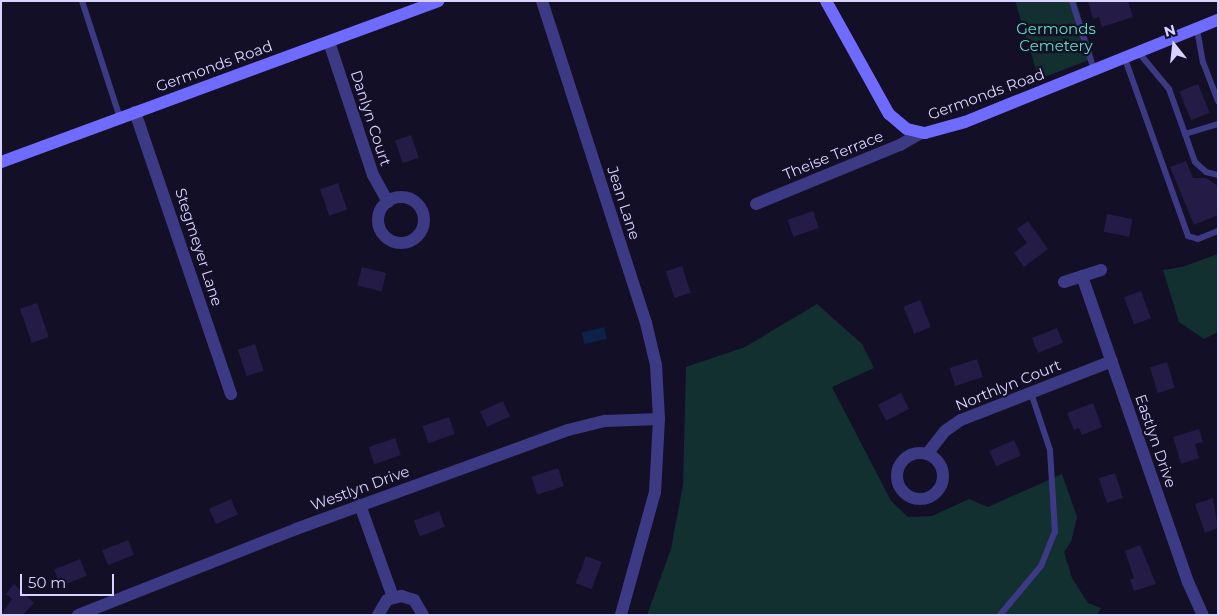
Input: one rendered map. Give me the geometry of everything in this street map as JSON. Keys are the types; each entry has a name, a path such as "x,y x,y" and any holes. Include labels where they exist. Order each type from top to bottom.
{"street":[{"name":"Germonds Road","path":"1,162 438,1"},
{"name":"Jean Lane","path":"542,1 650,337 656,365 659,419 653,506 621,615"},
{"name":"Germonds Road","path":"826,1 889,114 904,128 921,133 947,129 1094,72 1218,20"},
{"name":"Danlyn Court","path":"329,42 372,175 388,202"},
{"name":"Stegmeyer Lane","path":"135,112 231,394"},
{"name":"Theise Terrace","path":"756,204 907,142 921,133"},
{"path":"1064,282 1101,270"},
{"name":"Eastlyn Drive","path":"1082,276 1188,582 1203,615"},
{"name":"Northlyn Court","path":"927,454 938,438 953,425 1112,361"},
{"name":"Westlyn Drive","path":"78,615 360,505 577,427 605,421 659,419"},
{"path":"360,505 393,597"},
{"path":"378,615 384,603 393,597 404,596 414,600 423,615"}],"lane":[{"path":"82,1 120,118"},
{"path":"1072,1 1094,72"},
{"path":"1196,29 1203,62 1218,101"},
{"path":"1139,53 1166,83 1195,162 1206,172 1218,175"},
{"path":"1125,59 1188,236 1198,238 1218,230"},
{"path":"1185,134 1218,124"},
{"path":"1000,615 1041,566 1056,532 1050,450 1031,393"}],"green space":[{"name":"Germonds Cemetery","path":"1015,1 1076,1 1094,58 1039,79"},
{"path":"1218,254 1218,332 1204,339 1179,322 1163,270 1182,267"},
{"path":"817,304 862,344 874,368 832,387 891,501 908,517 932,516 969,499 988,507 1062,474 1077,517 1071,542 1064,552 1072,578 1088,603 1101,608 1097,615 647,615 671,549 683,485 686,367 745,347"}],"water":[{"path":"604,327 607,339 585,344 582,333"}],"building":[{"path":"1088,1 1128,1 1133,17 1102,27 1099,17 1093,19"},
{"path":"1198,84 1210,113 1191,120 1179,91"},
{"path":"411,135 419,158 403,163 395,141"},
{"path":"1186,161 1193,178 1206,178 1218,186 1218,215 1194,225 1170,167"},
{"path":"338,183 347,209 329,216 320,189"},
{"path":"813,211 819,228 793,237 787,220"},
{"path":"1107,214 1133,219 1129,237 1104,232"},
{"path":"1028,221 1048,249 1024,267 1014,253 1027,243 1017,229"},
{"path":"682,266 691,293 674,298 666,271"},
{"path":"362,267 386,273 382,291 357,285"},
{"path":"1141,291 1151,318 1134,324 1124,297"},
{"path":"920,300 931,327 914,334 903,307"},
{"path":"37,303 49,337 32,343 20,309"},
{"path":"1057,328 1063,343 1038,353 1032,338"},
{"path":"255,344 264,371 247,376 238,350"},
{"path":"977,359 983,377 955,386 949,368"},
{"path":"1167,362 1175,388 1158,393 1150,367"},
{"path":"901,393 909,409 886,421 878,405"},
{"path":"503,401 510,417 487,427 480,411"},
{"path":"1093,403 1102,427 1082,435 1079,428 1074,430 1067,413"},
{"path":"449,417 455,434 428,443 423,426"},
{"path":"1199,429 1203,442 1195,444 1199,458 1181,464 1173,437"},
{"path":"395,438 401,455 374,464 369,447"},
{"path":"1014,440 1021,456 996,467 989,451"},
{"path":"558,468 564,486 537,495 531,477"},
{"path":"1115,473 1123,498 1107,503 1099,478"},
{"path":"1213,498 1218,528 1205,533 1195,504"},
{"path":"231,499 238,515 216,524 209,509"},
{"path":"439,511 445,527 420,537 414,521"},
{"path":"128,540 134,555 108,565 102,550"},
{"path":"1140,545 1156,584 1134,591 1130,580 1134,578 1125,551"},
{"path":"586,556 602,562 591,589 576,583"},
{"path":"80,559 87,576 61,586 54,569"},
{"path":"14,584 34,603 23,615 1,615 12,599 6,594"}]}
